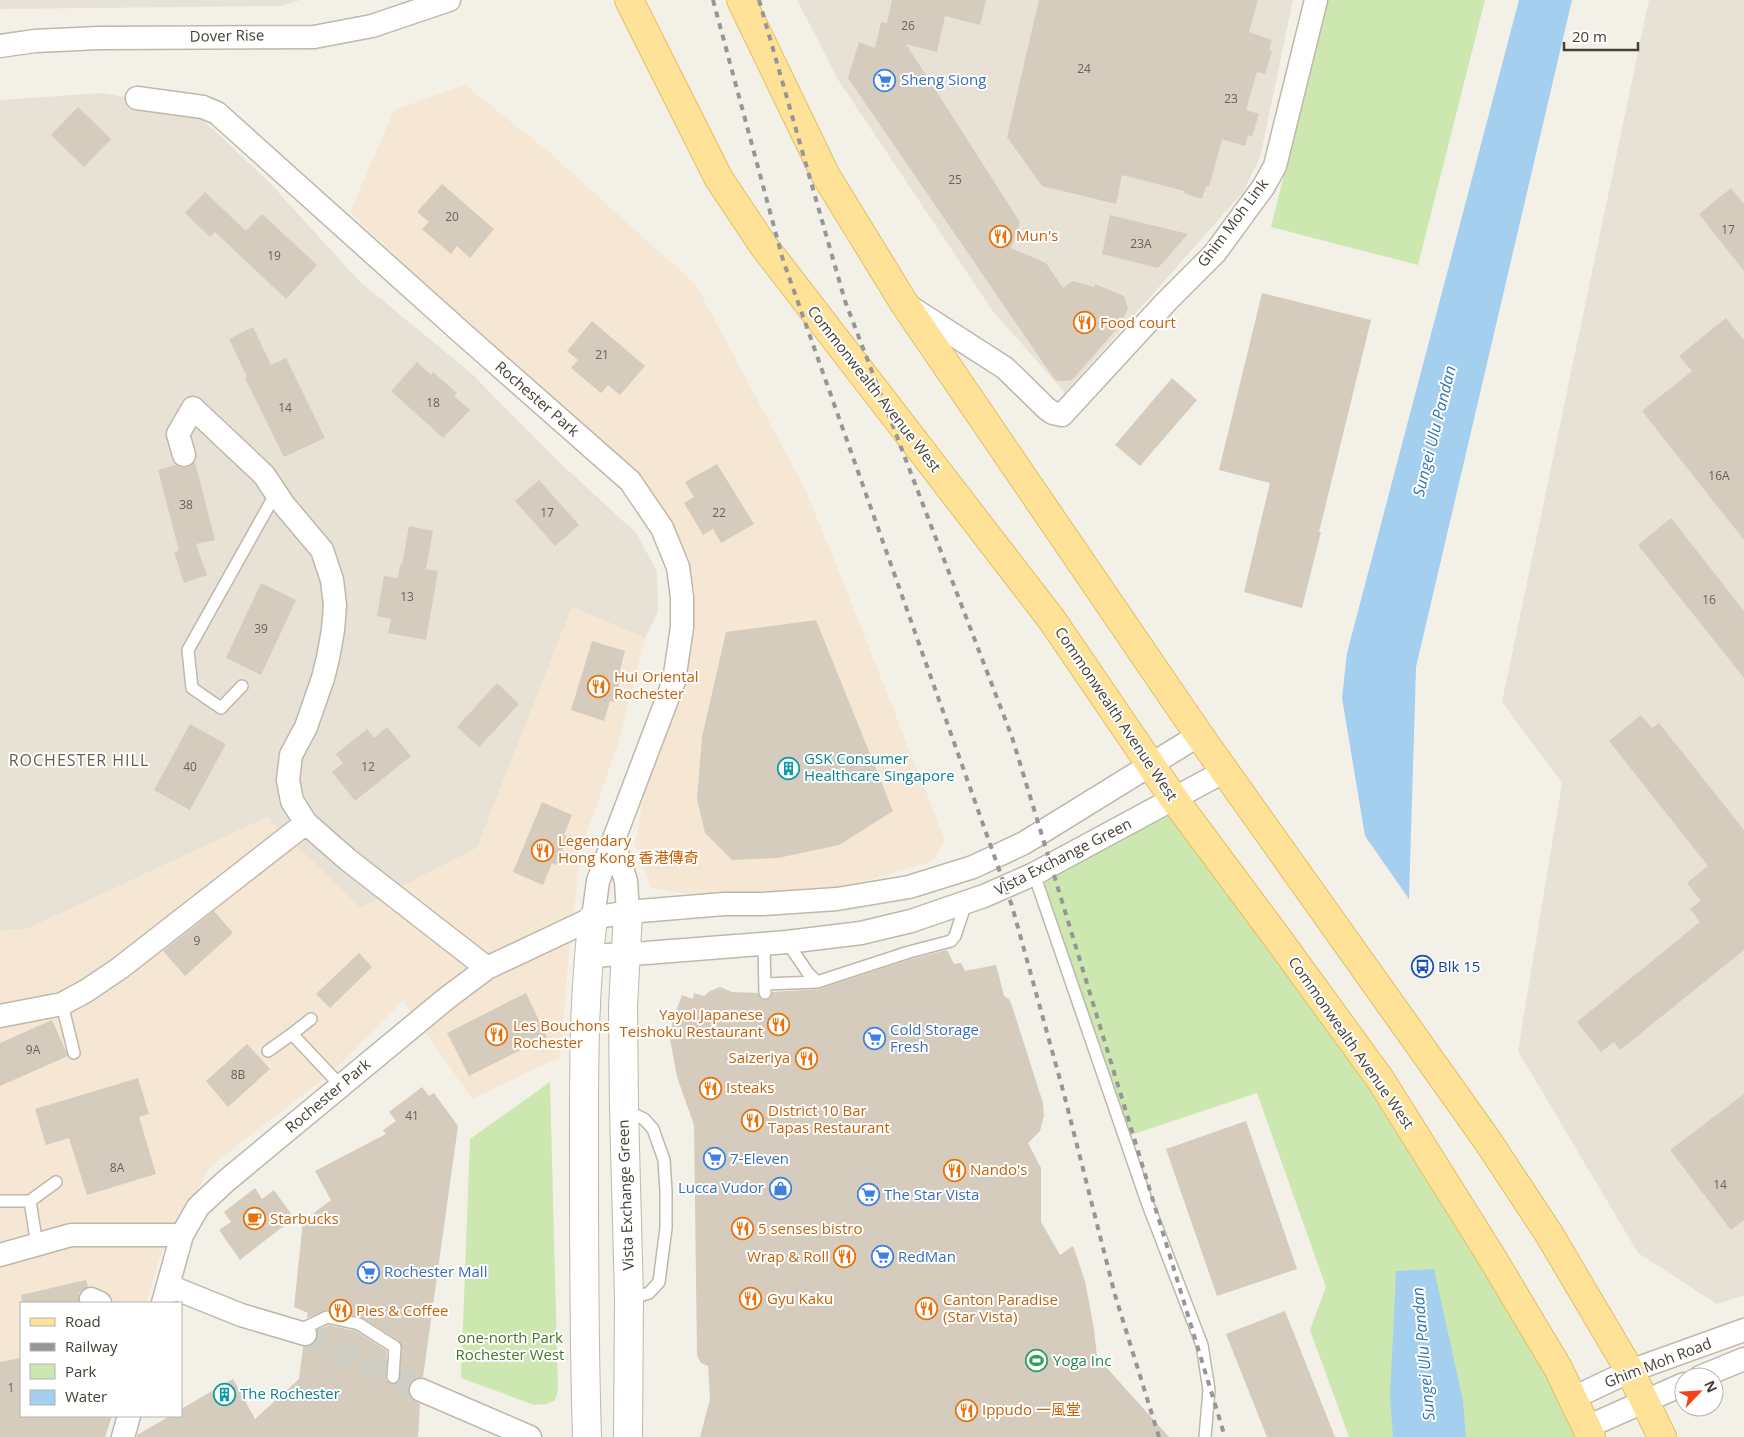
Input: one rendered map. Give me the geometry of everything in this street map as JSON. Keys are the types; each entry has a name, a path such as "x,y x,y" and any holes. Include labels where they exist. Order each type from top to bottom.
{"main road":[{"name":"Commonwealth Avenue West","path":"629,0 719,179 763,245 1052,620 1174,800 1380,1079 1491,1256 1558,1368 1589,1432"},
{"path":"741,0 826,176 904,303 1199,735 1487,1140 1549,1234 1630,1371 1662,1437"}],"street":[{"name":"Dover Rise","path":"0,46 35,41 98,38 314,37 372,26 449,0"},
{"name":"Ghim Moh Link","path":"904,303 1005,368 1047,409 1062,415 1166,302 1215,253 1264,186 1275,166 1316,0"},
{"name":"Rochester Park","path":"137,98 203,107 217,113 630,481 662,528 678,567 682,597 682,627 674,681 598,881 594,918 487,968 447,998 226,1181 198,1207 182,1235 166,1295"},
{"path":"184,455 178,434 193,408 264,475 284,505 322,550 332,580 334,596 333,630 323,678 306,727 291,755 288,780 292,801 306,822 348,859 487,968"},
{"name":"Vista Exchange Green","path":"594,918 628,912 724,904 763,904 837,899 909,887 973,867 1024,843 1199,735"},
{"name":"Vista Exchange Green","path":"588,956 787,942 862,933 911,921 966,903 1034,874 1225,771"},
{"path":"0,1016 62,1004 86,991 120,968 306,822"},
{"path":"614,843 626,882 628,912"},
{"name":"Vista Exchange Green","path":"628,912 623,1007 629,1300 628,1437"},
{"path":"587,1437 584,1346 583,1091 585,998 588,956 594,918"},
{"path":"0,1255 71,1235 182,1235"},
{"path":"166,1295 301,1333"},
{"name":"Ghim Moh Road","path":"1573,1398 1630,1371 1744,1330"},
{"name":"Ghim Moh Road","path":"1724,1367 1744,1359"},
{"name":"Ghim Moh Road","path":"1589,1432 1645,1400 1674,1388"},
{"path":"421,1390 530,1437"},
{"path":"123,1437 129,1417"}],"lane":[{"path":"242,686 221,708 192,688 188,650 276,493"},
{"path":"1034,874 1148,1202 1202,1345 1209,1390 1205,1437"},
{"path":"764,944 765,989 817,982 908,952 951,942 955,936 966,903"},
{"path":"787,942 808,973 817,982"},
{"path":"62,1004 74,1053"},
{"path":"268,1051 311,1019"},
{"path":"292,1034 341,1086"},
{"path":"624,1109 640,1116 653,1129 664,1160 666,1191 666,1228 659,1282 649,1293 629,1300"},
{"path":"0,1201 30,1201 56,1182"},
{"path":"30,1201 37,1245"},
{"path":"301,1333 327,1317 359,1324 395,1347 393,1377"}],"shaded area":[{"path":"0,0 300,0 281,6 0,9"},
{"path":"797,0 1293,0 1260,157 1243,192 1065,393 992,310 839,81"},
{"path":"1649,0 1744,0 1744,1295 1717,1304 1638,1253 1518,1051 1562,783 1502,702"},
{"path":"465,85 550,153 696,285 805,489 945,840 933,861 822,893 727,900 651,888 635,844 644,795 679,689 684,566 639,487 568,410 482,339 350,212 394,110"},
{"path":"102,93 191,109 269,182 359,281 472,374 559,462 636,533 657,571 658,612 645,638 572,607 477,848 360,908 267,817 27,929 0,931 0,100"},
{"path":"572,607 645,638 618,744 581,849 570,941 560,1057 472,1099 403,1000 337,1068 210,1167 159,1259 146,1302 20,1302 20,1417 112,1417 105,1437 0,1437 0,931 27,929 267,817 360,908 477,848"}],"green space":[{"path":"1328,0 1485,0 1418,265 1271,227"},
{"path":"1174,799 1278,939 1591,1437 1349,1437 1310,1330 1326,1287 1257,1093 1125,1137 1034,874"},
{"name":"one-north Park Rochester West","path":"550,1082 558,1390 555,1400 547,1404 534,1405 461,1378 470,1139"}],"water":[{"name":"Sungei Ulu Pandan","path":"1519,0 1572,0 1416,667 1409,899 1365,836 1342,698 1347,653"},
{"name":"Sungei Ulu Pandan","path":"1434,1269 1463,1401 1466,1437 1393,1437 1390,1397 1396,1271"}],"building":[{"path":"892,0 986,0 980,25 945,16 937,52 906,44 1020,222 1011,248 1046,263 1063,288 1073,281 1094,287 1095,284 1124,296 1128,308 1121,324 1072,380 1055,380 848,78 859,42 875,48 881,22 887,23"},
{"path":"1039,0 1258,0 1249,32 1272,40 1269,50 1272,51 1265,74 1257,72 1246,110 1259,114 1252,137 1248,135 1245,146 1222,139 1209,187 1206,186 1202,199 1184,193 1185,191 1122,175 1116,204 1042,186 1007,137"},
{"path":"78,107 111,139 84,167 51,135"},
{"path":"442,184 494,229 470,258 457,246 451,254 422,229 429,222 417,212"},
{"path":"1731,188 1744,204 1744,271 1699,214"},
{"path":"205,192 246,231 262,214 317,265 286,299 215,232 210,237 185,213"},
{"path":"1110,215 1188,234 1158,268 1102,254"},
{"path":"1262,293 1371,320 1302,608 1244,592 1270,483 1219,470"},
{"path":"1726,318 1744,340 1744,540 1642,411 1692,371 1679,356"},
{"path":"592,321 645,366 620,395 608,385 601,393 571,368 578,360 567,351"},
{"path":"253,327 271,365 286,358 325,438 284,457 245,378 247,377 229,339"},
{"path":"417,362 431,375 433,372 457,393 454,396 470,410 443,438 391,391"},
{"path":"1172,378 1197,400 1140,466 1115,445"},
{"path":"195,462 215,540 196,544 207,575 184,583 174,552 179,551 158,470 176,465 181,468 187,468"},
{"path":"717,464 754,524 721,543 713,529 703,535 684,503 694,497 685,482"},
{"path":"539,480 579,525 555,546 515,501"},
{"path":"1671,518 1744,611 1744,678 1638,545"},
{"path":"409,526 433,531 426,569 438,571 426,640 388,633 391,619 377,616 384,576 398,578"},
{"path":"261,583 296,600 261,675 226,658"},
{"name":"GSK Consumer Healthcare Singapore","path":"816,620 893,811 839,845 778,858 732,860 705,833 697,799 702,737 726,632"},
{"name":"Hui Oriental Rochester","path":"592,641 625,651 620,670 623,671 614,702 610,701 604,721 571,710"},
{"path":"497,683 519,704 479,747 457,727"},
{"path":"1641,715 1652,728 1659,723 1744,830 1744,950 1620,1050 1614,1042 1601,1052 1577,1022 1700,922 1690,909 1701,901 1687,883 1708,866 1609,741"},
{"path":"190,724 226,744 190,810 154,790"},
{"path":"387,727 411,756 355,801 332,772 343,763 336,754 367,729 374,738"},
{"name":"Legendary Hong Kong 香港傳奇","path":"542,802 572,815 564,835 568,837 556,865 552,863 543,885 513,872"},
{"path":"214,911 233,933 185,976 163,951"},
{"name":"The Star Vista","path":"947,950 954,964 961,963 965,971 996,965 1004,996 1009,999 1012,1006 1043,1103 1044,1116 1040,1131 1028,1143 1041,1168 1041,1222 1060,1255 1073,1246 1085,1281 1097,1357 1169,1437 700,1437 710,1399 708,1366 701,1363 697,1355 694,1125 677,1077 670,1039 673,1019 682,995 693,999 694,993 704,996 720,987 732,992 758,993 761,999 766,1000 771,997 772,992 819,989 911,959"},
{"path":"359,953 372,967 330,1008 316,994"},
{"name":"Les Bouchons Rochester","path":"526,993 547,1037 469,1076 447,1033"},
{"path":"52,1020 68,1056 0,1086 0,1043"},
{"path":"247,1044 270,1069 228,1107 206,1081"},
{"path":"138,1078 149,1114 139,1117 156,1174 87,1195 69,1138 46,1145 35,1109"},
{"name":"Rochester Mall","path":"422,1087 429,1096 434,1093 458,1126 423,1377 413,1380 409,1385 408,1391 411,1398 420,1404 418,1437 137,1437 137,1435 168,1417 182,1417 182,1408 233,1379 255,1419 299,1379 303,1347 309,1347 314,1344 318,1337 317,1330 328,1325 356,1331 387,1351 386,1380 392,1384 399,1382 402,1348 399,1341 361,1317 328,1310 307,1318 308,1313 294,1307 303,1221 331,1200 315,1171 386,1134 383,1130 396,1121 389,1112"},
{"path":"1744,1094 1744,1220 1731,1230 1670,1150"},
{"path":"1246,1121 1297,1269 1217,1296 1166,1149"},
{"path":"255,1188 262,1199 274,1190 294,1218 240,1260 219,1230 231,1222 224,1212"},
{"path":"86,1280 88,1287 79,1293 79,1302 22,1302 21,1295"},
{"path":"1285,1311 1335,1437 1267,1437 1226,1334"},
{"path":"20,1358 20,1417 112,1417 105,1437 0,1437 0,1362"}],"tunnel":[{"path":"305,1334 421,1390"}],"railway":[{"path":"713,0 783,260 1012,906 1064,1094 1115,1295 1159,1437"},
{"path":"759,0 845,301 1012,737 1225,1437"}],"place":[{"name":"Sheng Siong","path":"885,80"},
{"name":"Mun's","path":"1000,236"},
{"name":"Food court","path":"1084,323"},
{"name":"Hui Oriental Rochester","path":"598,686"},
{"name":"GSK Consumer Healthcare Singapore","path":"788,768"},
{"name":"Legendary Hong Kong 香港傳奇","path":"542,850"},
{"name":"Blk 15","path":"1422,967"},
{"name":"Yayoi Japanese Teishoku Restaurant","path":"779,1024"},
{"name":"Les Bouchons Rochester","path":"497,1035"},
{"name":"Cold Storage Fresh","path":"874,1039"},
{"name":"Saizeriya","path":"806,1058"},
{"name":"Isteaks","path":"710,1088"},
{"name":"District 10 Bar Tapas Restaurant","path":"752,1120"},
{"name":"7-Eleven","path":"714,1159"},
{"name":"Nando's","path":"954,1170"},
{"name":"Lucca Vudor","path":"780,1188"},
{"name":"The Star Vista","path":"868,1195"},
{"name":"Starbucks","path":"254,1219"},
{"name":"5 senses bistro","path":"742,1229"},
{"name":"Wrap & Roll","path":"845,1257"},
{"name":"RedMan","path":"882,1257"},
{"name":"Rochester Mall","path":"368,1272"},
{"name":"Gyu Kaku","path":"751,1299"},
{"name":"Canton Paradise (Star Vista)","path":"927,1309"},
{"name":"Pies & Coffee","path":"340,1311"},
{"name":"Yoga Inc","path":"1037,1361"},
{"name":"The Rochester","path":"224,1394"},
{"name":"Ippudo 一風堂","path":"966,1410"}],"district":[{"name":"ROCHESTER HILL","path":"79,760"}]}
